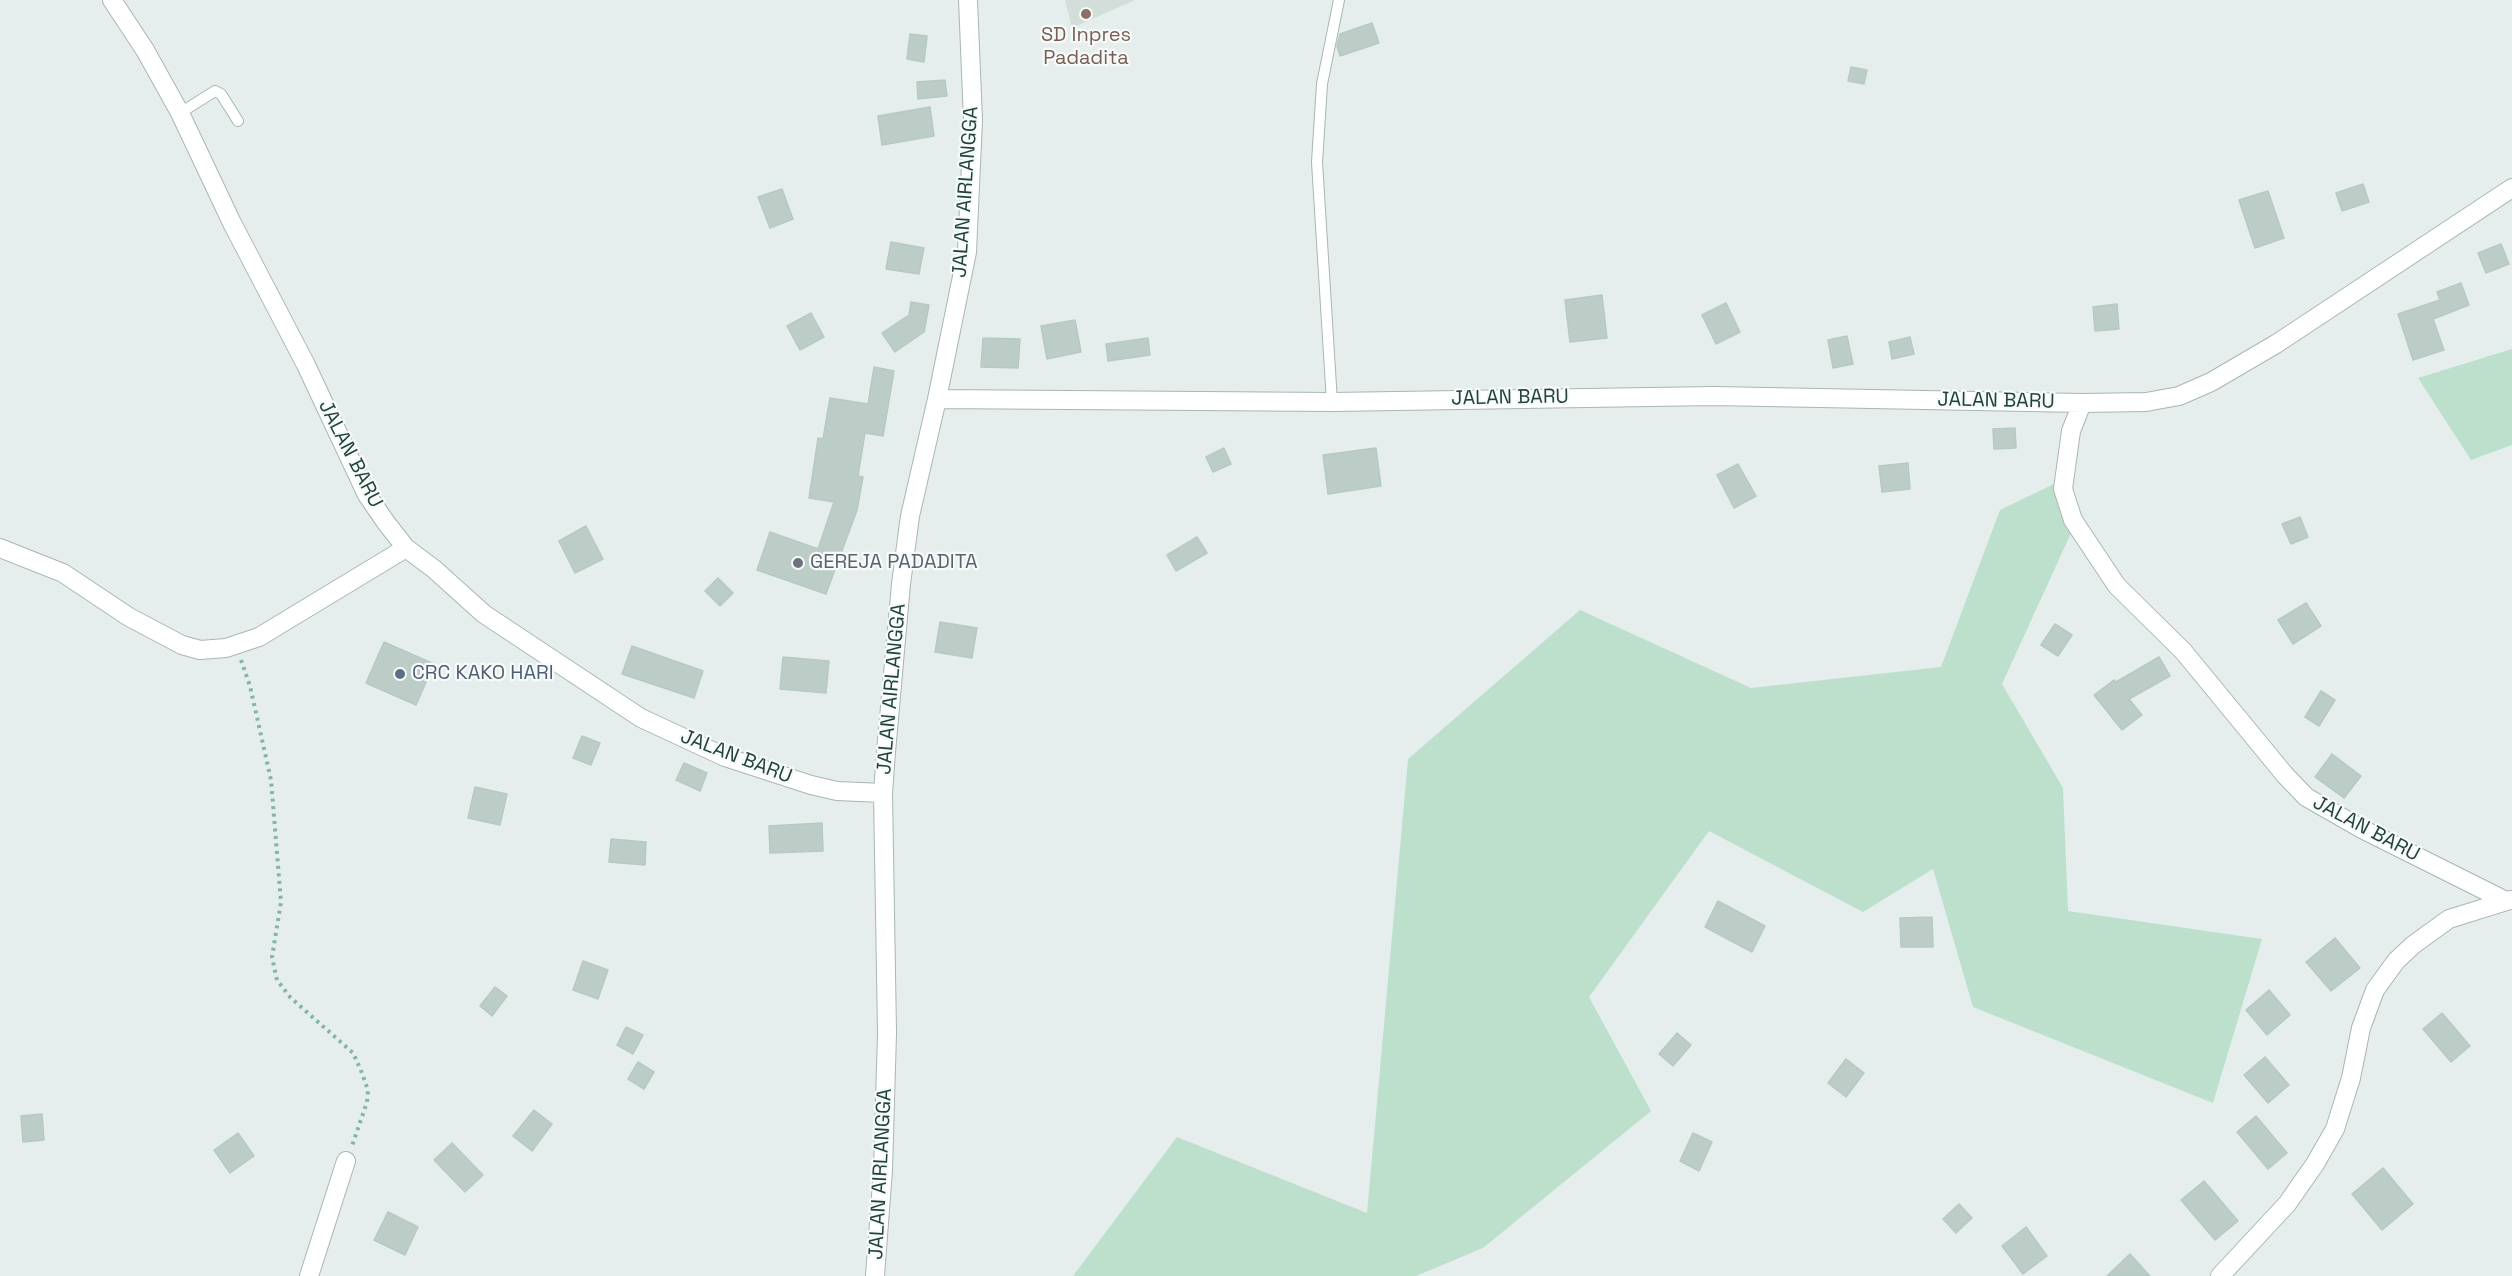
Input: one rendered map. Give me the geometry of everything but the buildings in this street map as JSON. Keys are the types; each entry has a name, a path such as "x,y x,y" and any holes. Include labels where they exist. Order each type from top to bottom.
{"street":[{"name":"JALAN BARU","path":"112,0 146,50 180,113 232,223 306,365 367,495 406,548 434,569 484,614 641,718 725,758 811,785 837,792 883,793"},
{"name":"JALAN AIRLANGGA","path":"875,1276 883,1170 887,1033 883,793 901,584 910,516 967,252 973,120 968,0"},
{"name":"JALAN BARU","path":"937,399 1332,402 1714,396 2082,403 2146,402 2179,396 2211,382 2276,344 2512,188"},
{"name":"JALAN BARU","path":"2082,403 2071,430 2063,489 2073,520 2118,586 2183,651 2285,775 2306,796 2362,829 2508,900"},
{"path":"0,549 63,573 129,617 182,645 200,650 235,646 259,637 406,548"},
{"path":"2220,1276 2287,1204 2335,1129 2350,1078 2361,1028 2375,990 2396,961 2413,945 2450,919 2508,900"},
{"path":"309,1276 346,1161"}],"lane":[{"path":"1332,402 1317,162 1322,84 1339,0"},
{"path":"180,113 215,91 221,94 238,121"}],"path":[{"path":"235,646 250,686 271,780 281,902 272,957 277,980 290,997 353,1053 368,1090 367,1102 346,1161"}],"shaded area":[{"name":"SD Inpres Padadita","path":"1065,0 1135,0 1072,28"}],"green space":[{"path":"2512,349 2512,445 2471,460 2418,378"},
{"path":"2056,483 2072,531 2002,684 2063,788 2068,911 2262,939 2213,1103 1973,1007 1933,869 1863,912 1709,831 1589,997 1651,1111 1483,1248 1416,1276 1073,1276 1177,1137 1367,1213 1408,759 1580,610 1751,688 1941,667 2000,510"}],"place":[{"name":"SD Inpres Padadita","path":"1086,14"},
{"name":"GEREJA PADADITA","path":"798,563"},
{"name":"CRC KAKO HARI","path":"400,674"}]}
